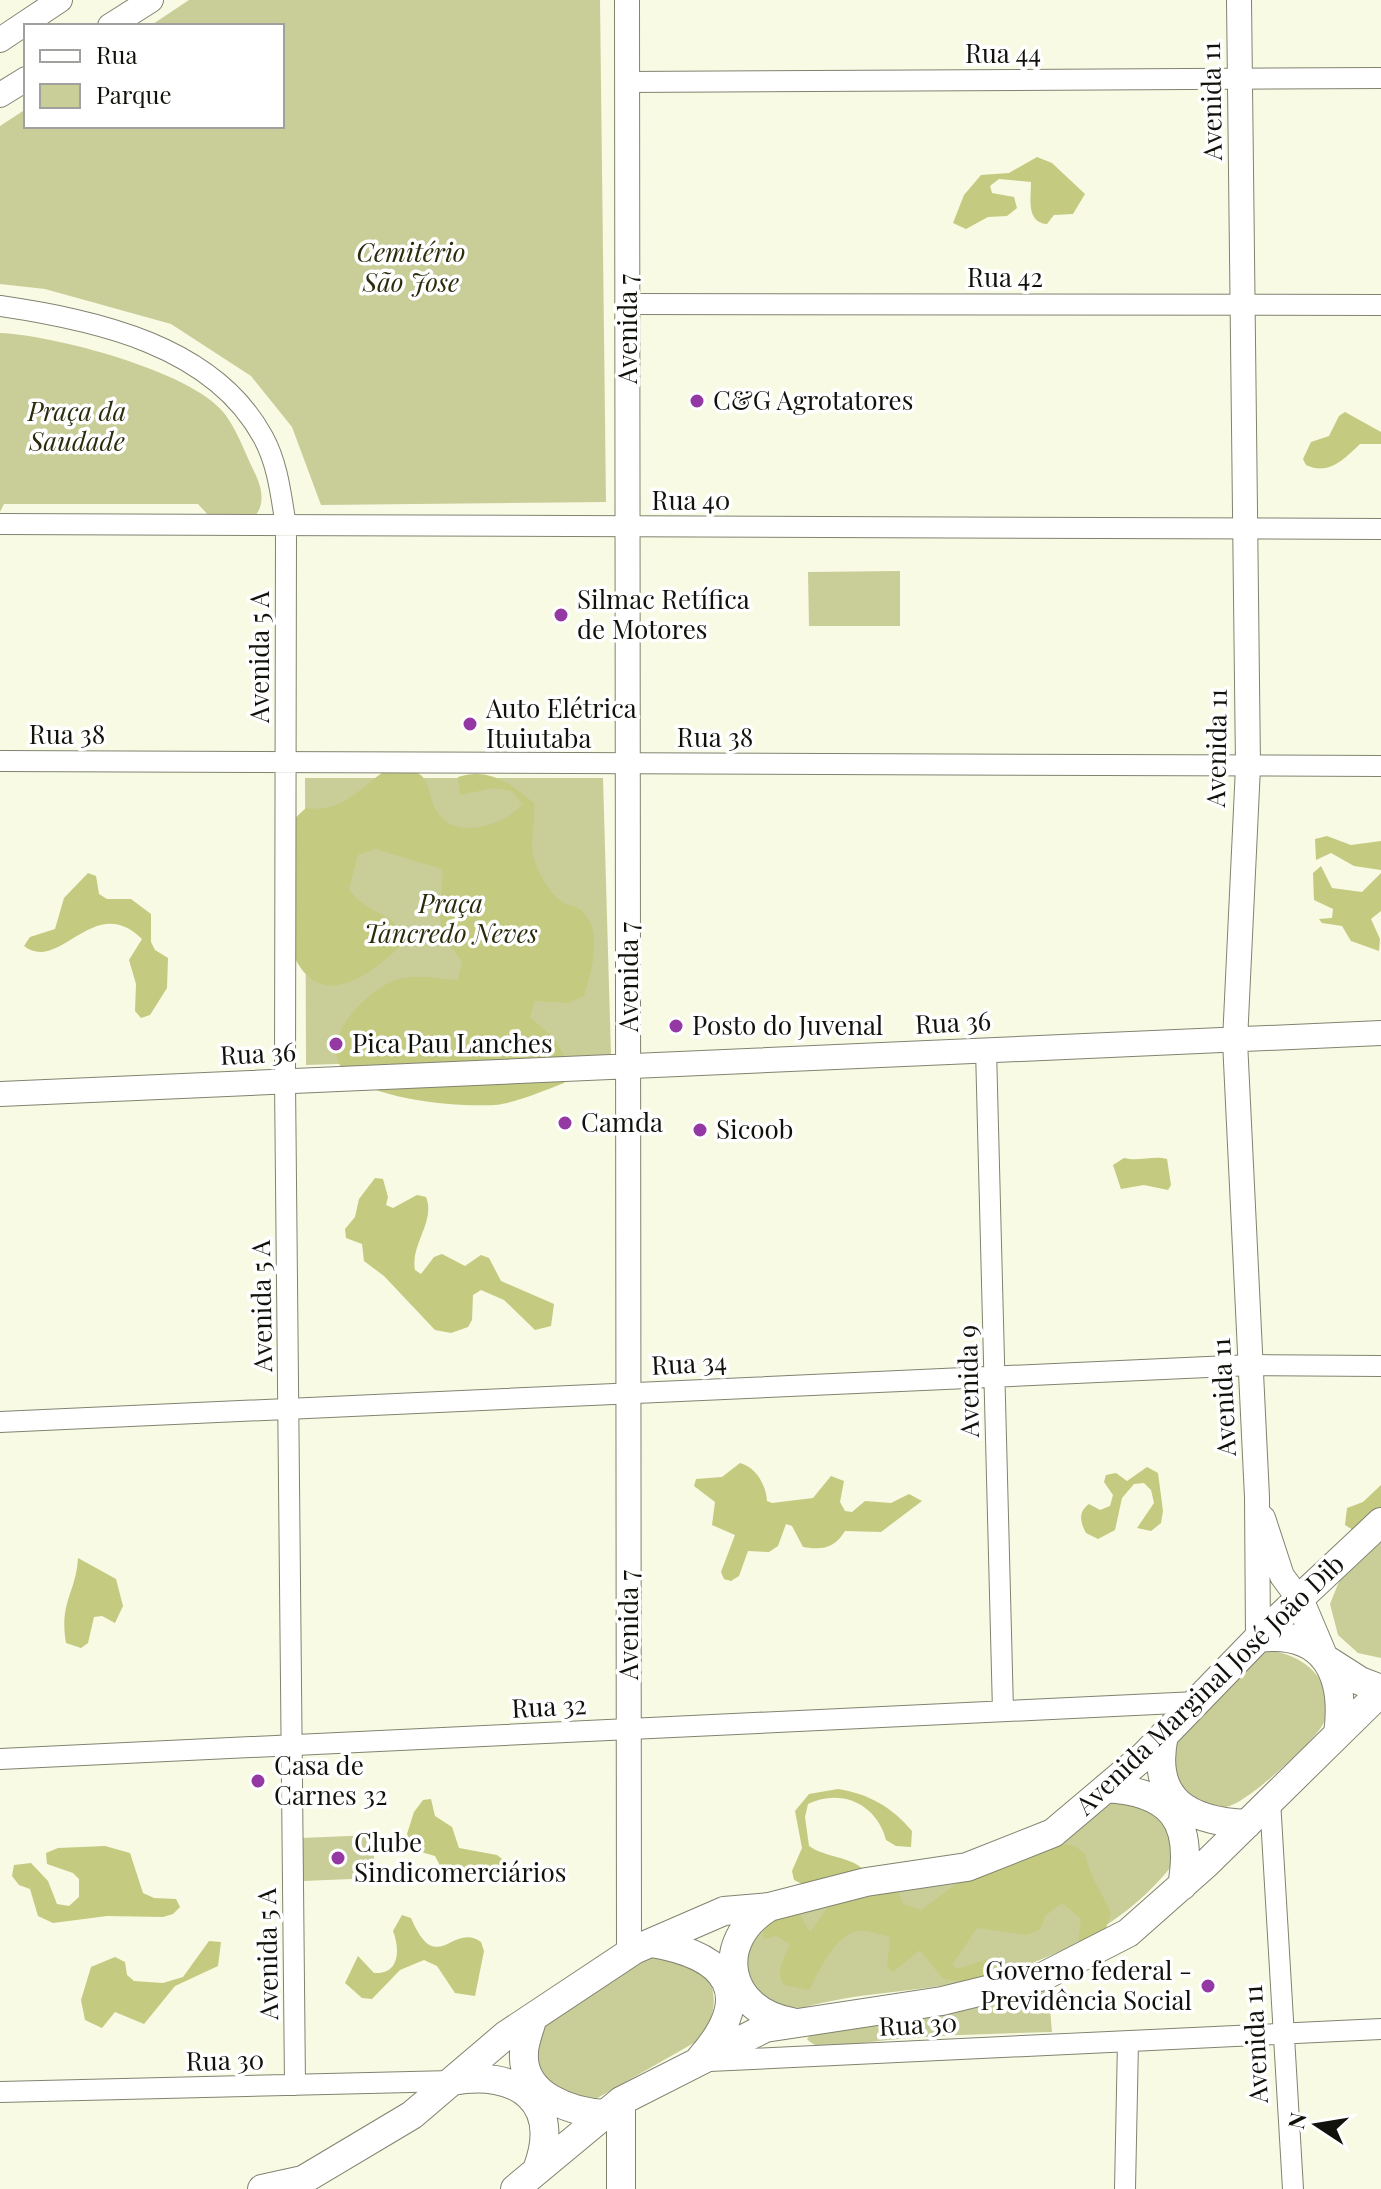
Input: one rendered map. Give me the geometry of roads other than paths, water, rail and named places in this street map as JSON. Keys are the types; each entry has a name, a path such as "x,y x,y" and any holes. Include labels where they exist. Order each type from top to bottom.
{"main road":[{"name":"Avenida Marginal José João Dib","path":"262,2189 303,2180 412,2115 533,2017 640,1948 724,1911 769,1907 866,1882 967,1867 1053,1833 1164,1735 1258,1638 1381,1522"},
{"path":"1299,1599 1324,1658 1339,1682 1342,1704 1338,1734"},
{"path":"515,2189 613,2107 765,2028 942,2001 1044,1976 1128,1933 1247,1824 1381,1690 1360,1681 1305,1643 1278,1636 1258,1638"},
{"path":"1164,1735 1160,1769 1163,1785 1174,1800 1197,1816 1219,1823 1247,1824"},
{"path":"1106,1788 1157,1798 1169,1806 1181,1829 1187,1862 1182,1886"},
{"path":"769,1907 743,1930 735,1945 736,1980 744,1996 757,2010 773,2019 792,2022"},
{"path":"640,1948 687,1949 715,1965 727,1987 732,2000 728,2017 697,2063"},
{"path":"533,2017 523,2056 534,2086 576,2112 613,2107"},
{"path":"452,2081 489,2077 513,2084 533,2097 545,2122 545,2148 537,2170"},
{"path":"613,2107 621,2189"}],"street":[{"path":"0,40 60,0"},
{"path":"113,24 151,0"},
{"name":"Avenida 7","path":"627,0 629,1729 640,1948"},
{"name":"Avenida 11","path":"1239,0 1248,767 1235,1041 1257,1497 1258,1638"},
{"name":"Rua 44","path":"626,82 1381,78"},
{"path":"0,95 24,80"},
{"name":"Rua 42","path":"628,304 1381,305"},
{"path":"0,306 63,315 129,335 170,352 209,376 243,408 264,438 277,474 286,526"},
{"name":"Rua 40","path":"0,524 1381,529"},
{"name":"Avenida 5 A","path":"286,526 285,1081 295,2085"},
{"name":"Rua 38","path":"0,761 1381,766"},
{"name":"Rua 36","path":"0,1094 1381,1033"},
{"name":"Avenida 9","path":"986,1049 1003,1711"},
{"name":"Rua 34","path":"0,1422 1251,1365 1381,1366"},
{"name":"Avenida 11","path":"1257,1497 1282,1576 1299,1599"},
{"name":"Rua 32","path":"0,1759 1197,1702"},
{"name":"Avenida 11","path":"1270,1800 1293,2189"},
{"name":"Rua 30","path":"697,2063 1381,2029"},
{"path":"1125,2189 1128,2041"},
{"name":"Rua 30","path":"0,2092 452,2081"}],"place":[{"name":"C&G Agrotatores","path":"697,401"},
{"name":"Silmac Retífica de Motores","path":"561,615"},
{"name":"Auto Elétrica Ituiutaba","path":"470,724"},
{"name":"Posto do Juvenal","path":"676,1026"},
{"name":"Pica Pau Lanches","path":"336,1044"},
{"name":"Camda","path":"565,1123"},
{"name":"Sicoob","path":"700,1130"},
{"name":"Casa de Carnes 32","path":"258,1781"},
{"name":"Clube Sindicomerciários","path":"338,1858"},
{"name":"Governo federal - Previdência Social","path":"1208,1986"}],"park label":[{"name":"Cemitério São Jose","path":"411,268"},
{"name":"Praça da Saudade","path":"77,427"},
{"name":"Praça Tancredo Neves","path":"451,919"}]}
